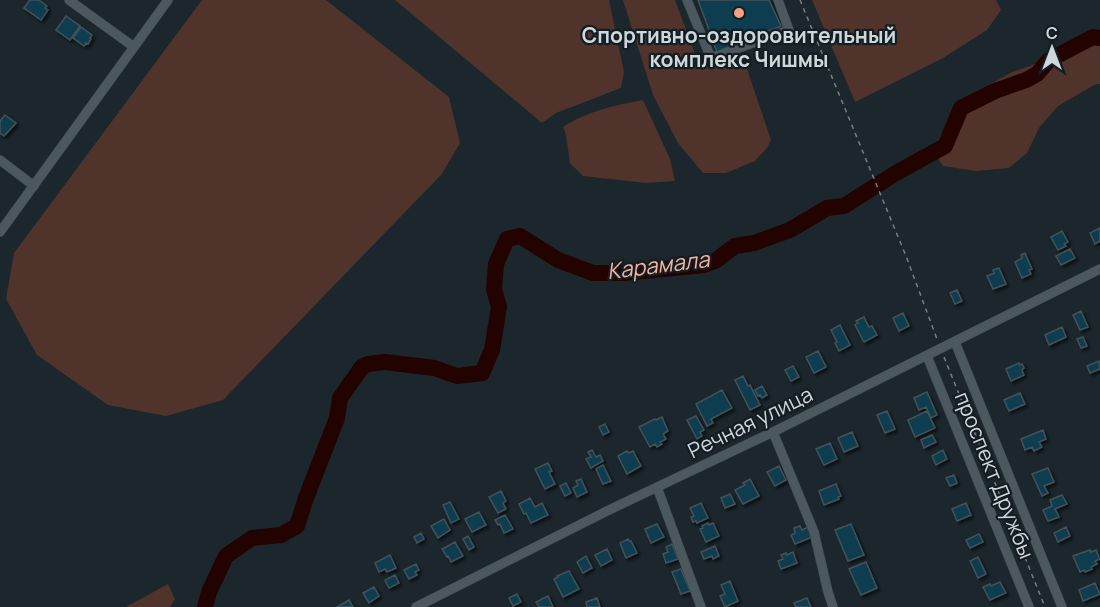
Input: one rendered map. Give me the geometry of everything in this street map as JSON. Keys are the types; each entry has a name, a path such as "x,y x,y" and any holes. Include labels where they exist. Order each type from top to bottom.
{"street":[{"path":"69,0 134,47"},
{"path":"0,232 168,0"},
{"path":"687,0 711,58 789,30 778,0"},
{"path":"0,160 34,186"},
{"name":"Речная улица","path":"416,607 1100,269"},
{"path":"955,342 1062,607"},
{"name":"проспект Дружбы","path":"927,356 1029,607"},
{"path":"773,432 814,532 833,607"},
{"path":"657,487 701,607"}],"path":[{"path":"800,0 906,256 1045,607"}],"shaded area":[{"path":"202,0 326,0 449,97 460,143 441,175 223,400 166,416 108,405 37,355 6,299 14,253"},
{"path":"395,0 609,0 624,72 621,88 556,113 542,123"},
{"path":"623,0 675,0 694,51 705,65 718,68 736,63 747,69 771,140 755,161 726,173 703,173 678,143 653,95"},
{"path":"812,0 996,0 1001,10 987,30 943,58 855,102"},
{"path":"1093,37 1100,38 1100,84 1096,84 1058,106 1039,128 1027,153 1009,168 976,171 943,166 934,152 959,102 1012,72"},
{"path":"643,100 670,159 675,181 646,183 583,176 570,163 563,127 592,113"},
{"path":"168,584 175,599 170,607 126,607"}],"building":[{"path":"30,0 39,0 47,6 45,8 48,10 41,20 24,8"},
{"name":"Спортивно-оздоровительный комплекс Чишмы","path":"698,0 769,0 781,26 717,52"},
{"path":"66,16 80,26 70,40 56,30"},
{"path":"81,27 92,35 88,44 84,46 73,38"},
{"path":"5,115 16,123 4,136 0,133 0,121"},
{"path":"1100,228 1100,241 1095,244 1090,233"},
{"path":"1062,231 1068,242 1064,244 1066,246 1058,250 1051,237"},
{"path":"1070,249 1075,258 1061,265 1056,256"},
{"path":"1025,253 1032,269 1029,270 1031,274 1022,278 1015,262"},
{"path":"999,268 1006,284 993,289 987,276"},
{"path":"957,290 962,301 955,304 950,293"},
{"path":"1081,311 1088,327 1080,330 1073,315"},
{"path":"903,313 909,326 899,331 893,318"},
{"path":"864,317 869,327 872,326 877,335 864,342 855,325 858,323 856,321"},
{"path":"840,325 850,345 839,351 831,330"},
{"path":"1062,327 1066,337 1049,345 1045,335"},
{"path":"1083,337 1087,346 1081,348 1077,339"},
{"path":"818,351 826,367 814,373 806,357"},
{"path":"1099,361 1100,369 1090,373 1087,366"},
{"path":"1019,363 1024,368 1022,370 1024,375 1011,381 1006,369"},
{"path":"793,366 799,377 791,381 785,370"},
{"path":"743,376 760,405 750,410 735,380"},
{"path":"762,386 767,395 762,398 755,390"},
{"path":"722,390 732,408 711,419 713,423 707,426 696,404"},
{"path":"927,392 937,415 931,418 926,407 919,410 914,398"},
{"path":"1020,393 1025,404 1009,411 1004,400"},
{"path":"887,411 895,429 885,433 877,415"},
{"path":"927,411 935,428 915,437 908,420"},
{"path":"696,416 704,430 700,432 702,436 697,439 687,420"},
{"path":"662,417 668,431 663,434 666,439 657,447 655,444 650,447 639,427"},
{"path":"605,424 609,432 603,435 599,427"},
{"path":"1043,430 1046,439 1039,442 1042,447 1034,451 1032,447 1025,450 1021,439"},
{"path":"852,432 858,446 844,452 838,438"},
{"path":"932,435 936,442 924,448 921,440"},
{"path":"830,443 837,459 824,465 816,449"},
{"path":"592,450 596,457 600,455 603,461 591,468 586,459 591,457 588,452"},
{"path":"943,450 947,459 936,465 932,456"},
{"path":"627,451 629,453 633,451 641,466 627,474 618,456"},
{"path":"548,463 552,471 549,472 555,484 545,489 535,469"},
{"path":"603,465 611,481 603,484 596,469"},
{"path":"779,466 786,480 775,486 767,472"},
{"path":"1048,468 1054,482 1044,486 1048,493 1042,496 1032,474"},
{"path":"954,475 957,483 950,486 946,478"},
{"path":"581,479 587,492 577,497 573,488 578,485 576,481"},
{"path":"750,479 759,496 743,504 735,490 745,485 743,483"},
{"path":"566,483 571,493 565,496 560,486"},
{"path":"836,484 841,496 824,505 819,491"},
{"path":"501,491 506,501 503,503 506,509 498,513 489,497"},
{"path":"730,494 735,504 725,508 721,498"},
{"path":"1062,495 1067,504 1055,509 1059,517 1048,521 1043,510 1052,506 1050,500"},
{"path":"530,498 535,507 542,503 548,515 531,523 519,504"},
{"path":"450,502 459,519 451,523 443,505"},
{"path":"701,503 708,518 697,523 693,522 691,517 694,516 690,508"},
{"path":"966,503 971,515 957,521 952,509"},
{"path":"479,512 486,525 472,532 465,519"},
{"path":"505,515 513,529 504,533 500,524 498,525 495,520"},
{"path":"444,519 450,530 438,538 431,526"},
{"path":"708,523 709,525 713,523 719,536 706,542 700,529"},
{"path":"657,524 664,537 651,543 645,529"},
{"path":"851,524 864,555 848,561 835,530"},
{"path":"800,526 802,530 808,527 812,537 795,544 791,535 795,533 794,528"},
{"path":"1066,527 1070,536 1058,542 1054,533"},
{"path":"421,533 424,539 417,543 414,537"},
{"path":"979,534 983,542 970,548 966,540"},
{"path":"468,536 474,547 469,550 463,539"},
{"path":"628,539 637,553 626,558 620,543"},
{"path":"455,542 463,556 451,562 442,549"},
{"path":"672,544 678,559 666,563 663,554 668,552 666,547"},
{"path":"715,546 719,556 704,559 701,552"},
{"path":"607,549 612,560 601,566 595,555"},
{"path":"1090,550 1091,552 1096,550 1100,559 1095,561 1097,564 1091,567 1092,569 1080,572 1073,556"},
{"path":"793,552 797,563 781,569 778,561 783,559 781,555"},
{"path":"390,555 396,568 387,572 385,569 379,572 375,563"},
{"path":"586,556 592,568 583,573 577,562"},
{"path":"978,557 986,574 978,578 970,561"},
{"path":"866,562 877,588 861,595 849,569"},
{"path":"416,564 419,570 415,572 417,575 409,579 404,570"},
{"path":"681,569 690,591 681,594 672,572"},
{"path":"569,571 579,589 563,597 554,579"},
{"path":"395,575 399,583 389,588 385,580"},
{"path":"730,581 738,601 725,607 720,596 725,594 721,585"},
{"path":"1000,582 1006,593 990,600 983,587"},
{"path":"1095,583 1100,594 1083,601 1079,590"},
{"path":"374,587 379,596 369,603 363,593"},
{"path":"517,594 521,602 513,606 509,598"},
{"path":"548,596 553,607 539,607 536,602"},
{"path":"597,598 600,607 587,607 586,602"},
{"path":"807,598 811,607 796,607 794,603"},
{"path":"349,600 353,607 337,607"}],"waterway":[{"name":"Карамала","path":"205,607 209,592 226,556 252,538 281,535 297,526 337,418 340,398 362,367 385,362 434,368 457,376 482,373 492,350 499,307 494,289 496,264 507,239 520,236 558,260 593,273 624,273 704,265 715,261 735,246 754,243 790,230 827,208 844,206 896,173 945,146 961,108 995,91 1026,80 1037,74 1049,60 1093,37 1100,38"}],"place":[{"name":"Спортивно-оздоровительный комплекс Чишмы","path":"739,13"}]}
